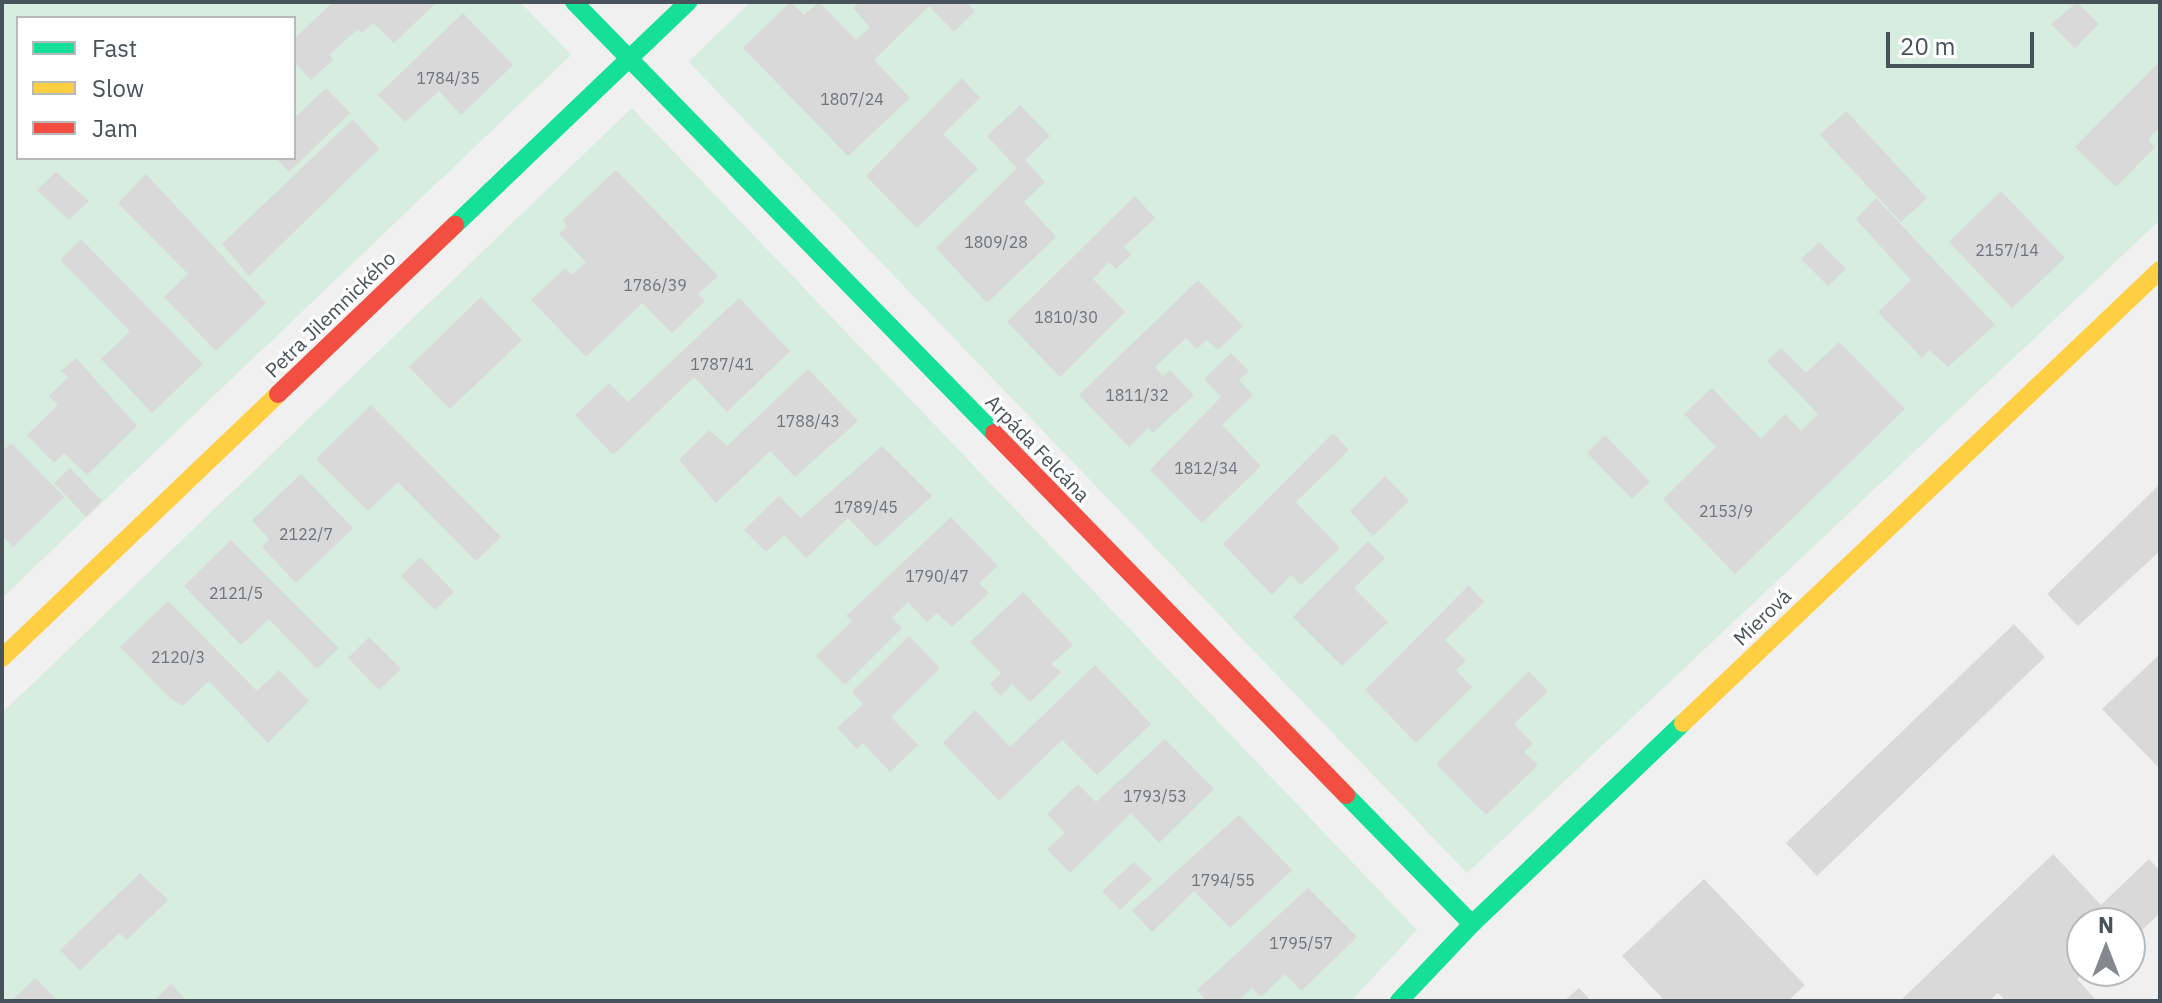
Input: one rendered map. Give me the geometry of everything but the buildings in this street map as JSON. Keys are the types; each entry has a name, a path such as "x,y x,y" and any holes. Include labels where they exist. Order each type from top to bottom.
{"street":[{"name":"Arpáda Felcána","path":"574,2 1472,924"},
{"name":"Petra Jilemnického","path":"2,658 688,2"},
{"name":"Mierová","path":"1399,1001 1472,924 2160,270"}],"green space":[{"path":"2,2 520,2 571,55 2,598"},
{"path":"750,2 2160,2 2160,220 1467,873 689,62"},
{"path":"632,108 1417,930 1351,1001 2,1001 2,713"}],"traffic: fast":[{"path":"574,2 994,433"},
{"path":"455,225 688,2"},
{"path":"1399,1001 1472,924 1683,723"},
{"path":"1346,795 1472,924"}],"traffic: slow":[{"path":"1683,723 2160,270"},
{"path":"2,658 278,394"}],"traffic: jam":[{"path":"278,394 455,225"},
{"path":"994,433 1346,795"}]}
